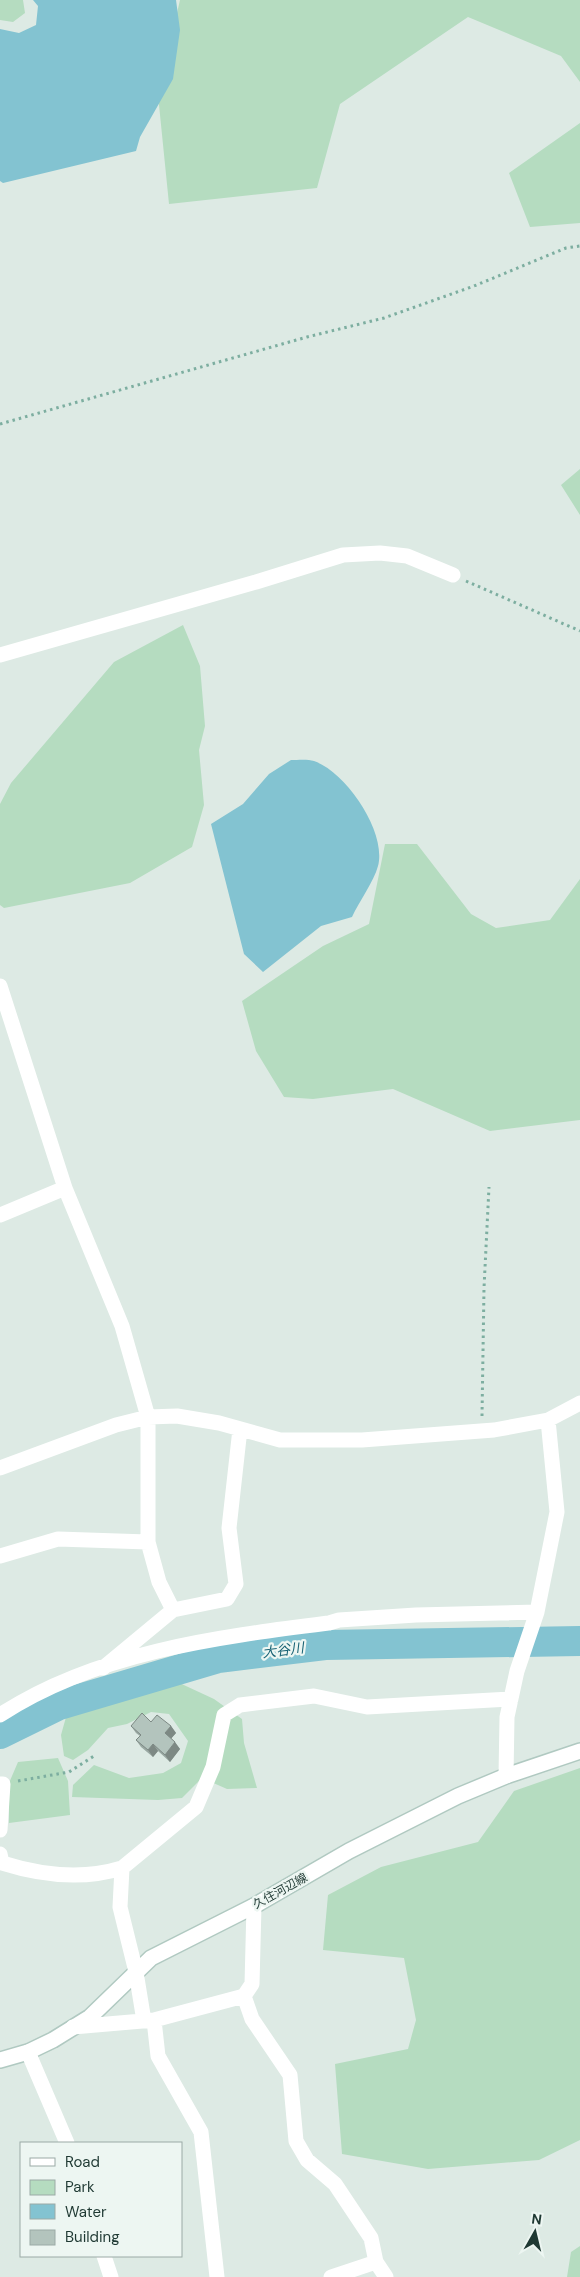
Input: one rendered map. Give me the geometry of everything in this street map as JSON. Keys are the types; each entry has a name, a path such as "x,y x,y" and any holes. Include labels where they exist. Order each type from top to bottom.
{"street":[{"path":"0,655 256,582 343,555 380,553 407,556 453,575"},
{"path":"0,986 65,1188 122,1326 148,1417 148,1542 159,1582 173,1610"},
{"path":"0,1215 65,1188"},
{"path":"0,1468 116,1425 148,1417 176,1416 240,1429 280,1440 308,1442 483,1431 548,1420 580,1403"},
{"path":"506,1776 507,1717 517,1671 537,1612 557,1512 548,1420"},
{"path":"102,1668 173,1610 227,1599 236,1584 229,1528 240,1429"},
{"path":"0,1556 58,1540 148,1542"},
{"path":"0,1715 20,1702 51,1687 153,1652 253,1633 339,1620 416,1615 537,1612"},
{"path":"0,1854 2,1863 24,1870 70,1875 108,1872 122,1868 196,1807 213,1767 224,1715 240,1705 314,1696 367,1707 511,1699"},
{"name":"久住河辺線","path":"0,2060 28,2052 53,2040 90,2017 151,1958 254,1906 349,1851 458,1796 506,1776 580,1751"},
{"path":"0,1830 2,1784"},
{"path":"122,1868 120,1907 158,2056 202,2132 216,2277"},
{"path":"74,2027 149,2020 244,1996 252,1984 254,1906"},
{"path":"244,1996 252,2019 290,2075 296,2141 307,2160 335,2184 366,2230 371,2238 376,2262 386,2277"},
{"path":"28,2052 67,2142"},
{"path":"104,2257 112,2277"},
{"path":"331,2277 376,2262"}],"path":[{"path":"0,424 307,337 384,318 474,286 566,248 580,246"},
{"path":"453,575 580,631"},
{"path":"483,1431 483,1346 489,1187"},
{"path":"2,1784 68,1772 94,1756"}],"green space":[{"path":"0,0 23,0 25,13 13,22 0,20"},
{"path":"180,0 580,0 580,82 561,56 468,17 340,104 317,188 169,204 158,95"},
{"path":"580,123 580,223 530,227 509,173"},
{"path":"580,469 580,515 561,485"},
{"path":"183,625 200,666 205,726 199,750 204,805 192,847 130,883 4,908 0,905 0,804 11,783 114,662"},
{"path":"385,844 417,844 471,914 496,928 550,920 580,879 580,1120 490,1131 393,1089 313,1099 284,1097 256,1051 242,1001 323,946 369,924"},
{"path":"173,1680 214,1699 242,1719 244,1743 257,1788 227,1789 202,1778 182,1798 158,1800 72,1797 73,1785 94,1765 129,1778 163,1773 181,1763 188,1741 169,1714 151,1712 127,1724 108,1728 88,1750 73,1760 64,1756 61,1735 68,1710"},
{"path":"58,1758 68,1781 70,1815 9,1823 9,1783 18,1762"},
{"path":"580,1768 580,2140 539,2160 428,2169 342,2154 335,2064 408,2049 416,2020 404,1958 323,1950 328,1895 381,1867 478,1842 514,1791"},
{"path":"580,2246 580,2277 567,2277 571,2252"}],"water":[{"path":"33,0 176,0 180,30 173,79 140,137 136,151 3,183 0,181 0,29 19,33 36,25 38,6"},
{"path":"291,760 314,761 326,767 351,790 370,821 376,837 379,852 378,866 352,917 321,926 263,972 244,954 211,824 243,804 269,774"}],"building":[{"path":"142,1713 151,1722 157,1715 171,1726 165,1733 175,1742 165,1755 153,1744 148,1750 136,1740 141,1735 131,1726"}],"waterway":[{"name":"大谷川","path":"0,1734 59,1705 218,1658 325,1645 580,1641"}]}
